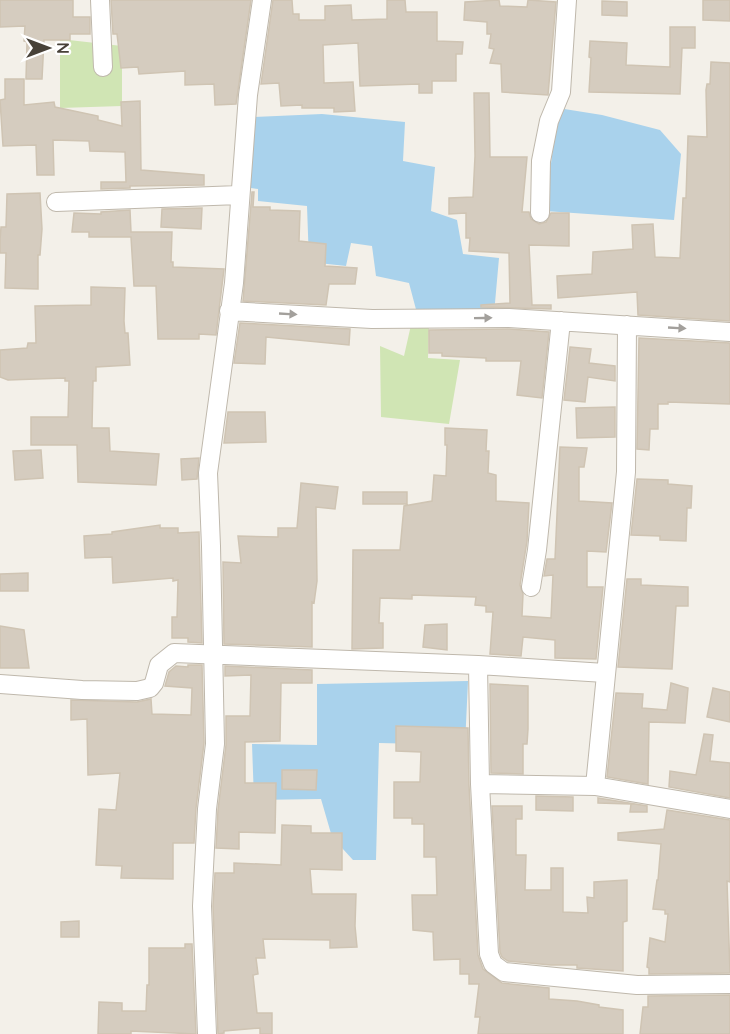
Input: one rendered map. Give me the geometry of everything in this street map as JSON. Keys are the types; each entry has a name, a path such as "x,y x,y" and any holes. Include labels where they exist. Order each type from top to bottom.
{"street":[{"path":"100,0 103,68"},
{"path":"207,1034 202,906 207,808 215,744 208,473 234,283 248,95 262,0"},
{"path":"540,213 541,161 549,121 561,92 567,0"},
{"path":"56,202 239,195"},
{"path":"230,311 372,320 509,318 730,332"},
{"path":"531,587 537,550 561,321"},
{"path":"595,786 626,472 627,325"},
{"path":"0,684 137,692 150,688 154,683 159,665 174,653 478,665 606,673"},
{"path":"478,665 480,784 489,954 493,964 504,972 637,985 730,984"},
{"path":"480,784 595,786 730,808"}],"green space":[{"path":"60,39 122,46 122,106 60,108"},
{"path":"411,325 429,325 428,358 460,360 449,424 381,417 380,346 404,356"}],"water":[{"path":"558,108 602,115 660,130 681,154 674,220 545,211"},
{"path":"322,114 405,122 403,161 435,167 431,211 457,220 463,254 499,258 494,314 418,317 409,283 376,276 372,246 351,243 346,266 309,262 307,206 258,201 258,189 244,187 254,117"},
{"path":"468,681 465,745 379,743 376,860 353,860 332,837 321,799 254,800 252,744 317,745 317,684"}],"building":[{"path":"0,0 73,0 73,17 90,17 90,34 70,34 70,40 44,40 42,79 26,79 25,26 0,27"},
{"path":"111,0 251,0 236,104 215,105 214,84 185,85 185,71 139,74 138,67 121,68 117,34 113,34"},
{"path":"273,0 292,0 293,14 299,14 299,20 325,20 325,6 351,5 352,20 387,19 387,0 405,0 406,12 437,12 437,41 463,42 462,54 456,54 456,81 432,81 432,93 419,93 419,84 360,86 358,43 323,45 324,83 353,82 355,111 334,112 334,108 302,108 302,105 281,106 279,83 261,84"},
{"path":"499,0 500,6 527,7 528,0 556,2 548,95 502,92 501,64 490,63 494,49 489,48 491,34 487,34 487,22 464,20 465,2"},
{"path":"703,0 730,0 730,21 703,20"},
{"path":"602,1 627,2 627,16 602,15"},
{"path":"670,27 695,27 695,48 682,48 680,94 589,92 590,41 627,43 626,65 670,67"},
{"path":"711,62 730,63 730,321 638,315 637,292 558,298 557,276 592,274 593,252 633,249 632,225 653,224 655,257 680,258 683,198 686,198 688,136 707,137 706,90 707,84 710,84"},
{"path":"5,79 24,79 24,105 54,102 55,107 98,116 98,120 122,126 121,102 140,101 141,170 204,175 204,185 130,186 130,188 101,189 101,182 126,182 125,152 90,151 89,141 53,140 54,175 37,175 36,145 3,146 0,100 5,99"},
{"path":"474,93 489,93 490,157 527,157 522,212 529,212 531,219 539,224 546,222 551,213 569,213 569,246 529,245 532,305 551,305 551,309 481,307 481,305 510,303 509,253 469,251 470,238 466,238 466,213 449,214 449,198 473,197"},
{"path":"252,192 254,192 253,207 300,211 299,241 326,244 325,266 357,268 355,284 329,284 326,305 243,301"},
{"path":"40,193 42,229 40,255 38,255 38,289 5,288 6,253 0,253 0,240 1,227 6,227 7,194"},
{"path":"202,208 201,229 161,227 162,209"},
{"path":"130,210 131,232 172,232 171,262 173,262 173,267 224,269 216,335 199,334 199,339 158,339 156,286 134,286 131,237 89,237 89,232 72,232 74,213 101,214 101,212"},
{"path":"91,287 125,288 124,321 125,333 128,333 130,365 96,367 96,381 93,381 92,428 109,428 110,451 159,454 156,485 78,482 77,445 31,445 31,417 68,417 69,381 65,381 65,378 8,380 0,377 0,350 27,348 28,343 36,343 35,306 91,305"},
{"path":"240,323 350,329 349,345 266,337 265,364 234,363"},
{"path":"509,329 549,332 542,398 517,395 521,361 486,361 486,358 442,356 442,353 429,353 429,330"},
{"path":"639,338 730,343 730,404 668,402 668,404 658,404 658,429 650,429 649,450 637,449"},
{"path":"570,347 591,349 589,363 615,366 615,381 588,377 585,402 564,400"},
{"path":"615,407 615,437 577,438 576,408"},
{"path":"228,412 265,412 266,442 224,443"},
{"path":"445,428 487,430 488,473 496,475 496,501 529,503 527,541 520,585 523,594 522,616 551,618 553,575 544,576 547,559 555,559 560,447 587,448 584,467 579,467 579,501 612,503 606,552 587,551 587,587 603,587 596,659 555,658 555,640 523,637 521,656 490,654 493,612 486,612 486,606 475,605 476,597 412,595 412,599 380,598 379,623 383,623 383,648 352,649 353,550 400,550 404,506 432,501 434,475 446,476"},
{"path":"41,450 43,478 15,480 13,451"},
{"path":"199,458 197,479 182,480 181,459"},
{"path":"637,479 668,480 668,484 692,486 691,508 687,508 686,541 660,540 660,536 631,535"},
{"path":"301,483 338,487 335,509 316,507 317,581 314,603 312,602 312,647 224,644 223,562 241,563 238,536 278,537 278,528 297,528"},
{"path":"363,492 407,492 407,504 363,504"},
{"path":"160,525 160,528 178,528 178,533 199,532 202,643 188,642 188,638 172,638 172,617 177,617 178,580 173,581 173,578 113,583 112,557 85,558 84,536 112,534 112,532"},
{"path":"28,573 28,591 0,591 0,574"},
{"path":"627,579 641,579 641,585 688,587 688,606 676,606 672,669 618,667"},
{"path":"447,624 447,650 423,647 425,625"},
{"path":"0,626 24,630 29,668 0,668"},
{"path":"188,665 202,665 204,743 194,843 173,843 173,879 121,878 122,866 96,865 99,809 116,810 120,773 88,775 87,719 71,720 71,700 137,702 151,699 152,714 191,715 192,688 165,686 169,672 176,666 188,667"},
{"path":"225,666 312,670 312,683 281,683 280,741 245,742 245,783 276,783 275,833 239,832 239,849 216,848 218,810 226,745 226,716 250,716 251,675 225,676"},
{"path":"671,683 688,688 685,723 649,722 648,784 607,777 616,693 643,694 642,708 667,710"},
{"path":"490,684 528,686 528,729 527,744 523,744 523,774 491,773"},
{"path":"713,688 730,692 730,722 707,717"},
{"path":"396,726 468,728 478,955 483,969 502,983 549,988 549,999 577,1001 623,1010 623,1034 478,1034 480,1017 475,1017 479,984 469,984 469,974 460,974 460,959 434,960 433,932 413,930 412,895 437,895 436,857 424,857 424,824 412,824 412,818 394,818 394,782 420,782 421,752 396,751"},
{"path":"704,734 713,735 710,761 730,763 730,798 669,787 670,771 696,775"},
{"path":"282,770 317,770 316,790 282,789"},
{"path":"536,796 573,797 573,811 536,810"},
{"path":"598,798 647,806 647,812 630,812 631,804 598,803"},
{"path":"492,806 522,806 522,819 516,819 516,855 526,855 525,890 551,890 551,868 563,868 563,912 588,913 587,897 594,898 594,882 627,880 627,921 623,922 623,971 577,968 577,965 508,961 502,957"},
{"path":"667,810 730,820 730,882 727,881 730,973 649,974 647,967 650,938 665,942 668,914 665,914 665,910 653,909 661,844 618,840 618,833 664,829"},
{"path":"282,825 311,826 311,833 342,833 342,870 310,869 312,894 356,894 357,947 330,948 330,940 263,939 265,958 256,958 258,974 253,975 257,1013 272,1013 272,1034 260,1034 260,1028 224,1031 218,1034 213,906 215,873 234,873 234,863 281,865"},
{"path":"79,921 79,937 61,937 61,922"},
{"path":"185,944 192,944 196,1034 131,1031 131,1034 98,1034 99,1002 122,1003 122,1011 146,1011 149,948 185,948"},
{"path":"730,995 730,1034 640,1034 643,1007 648,1007 648,996"}]}
